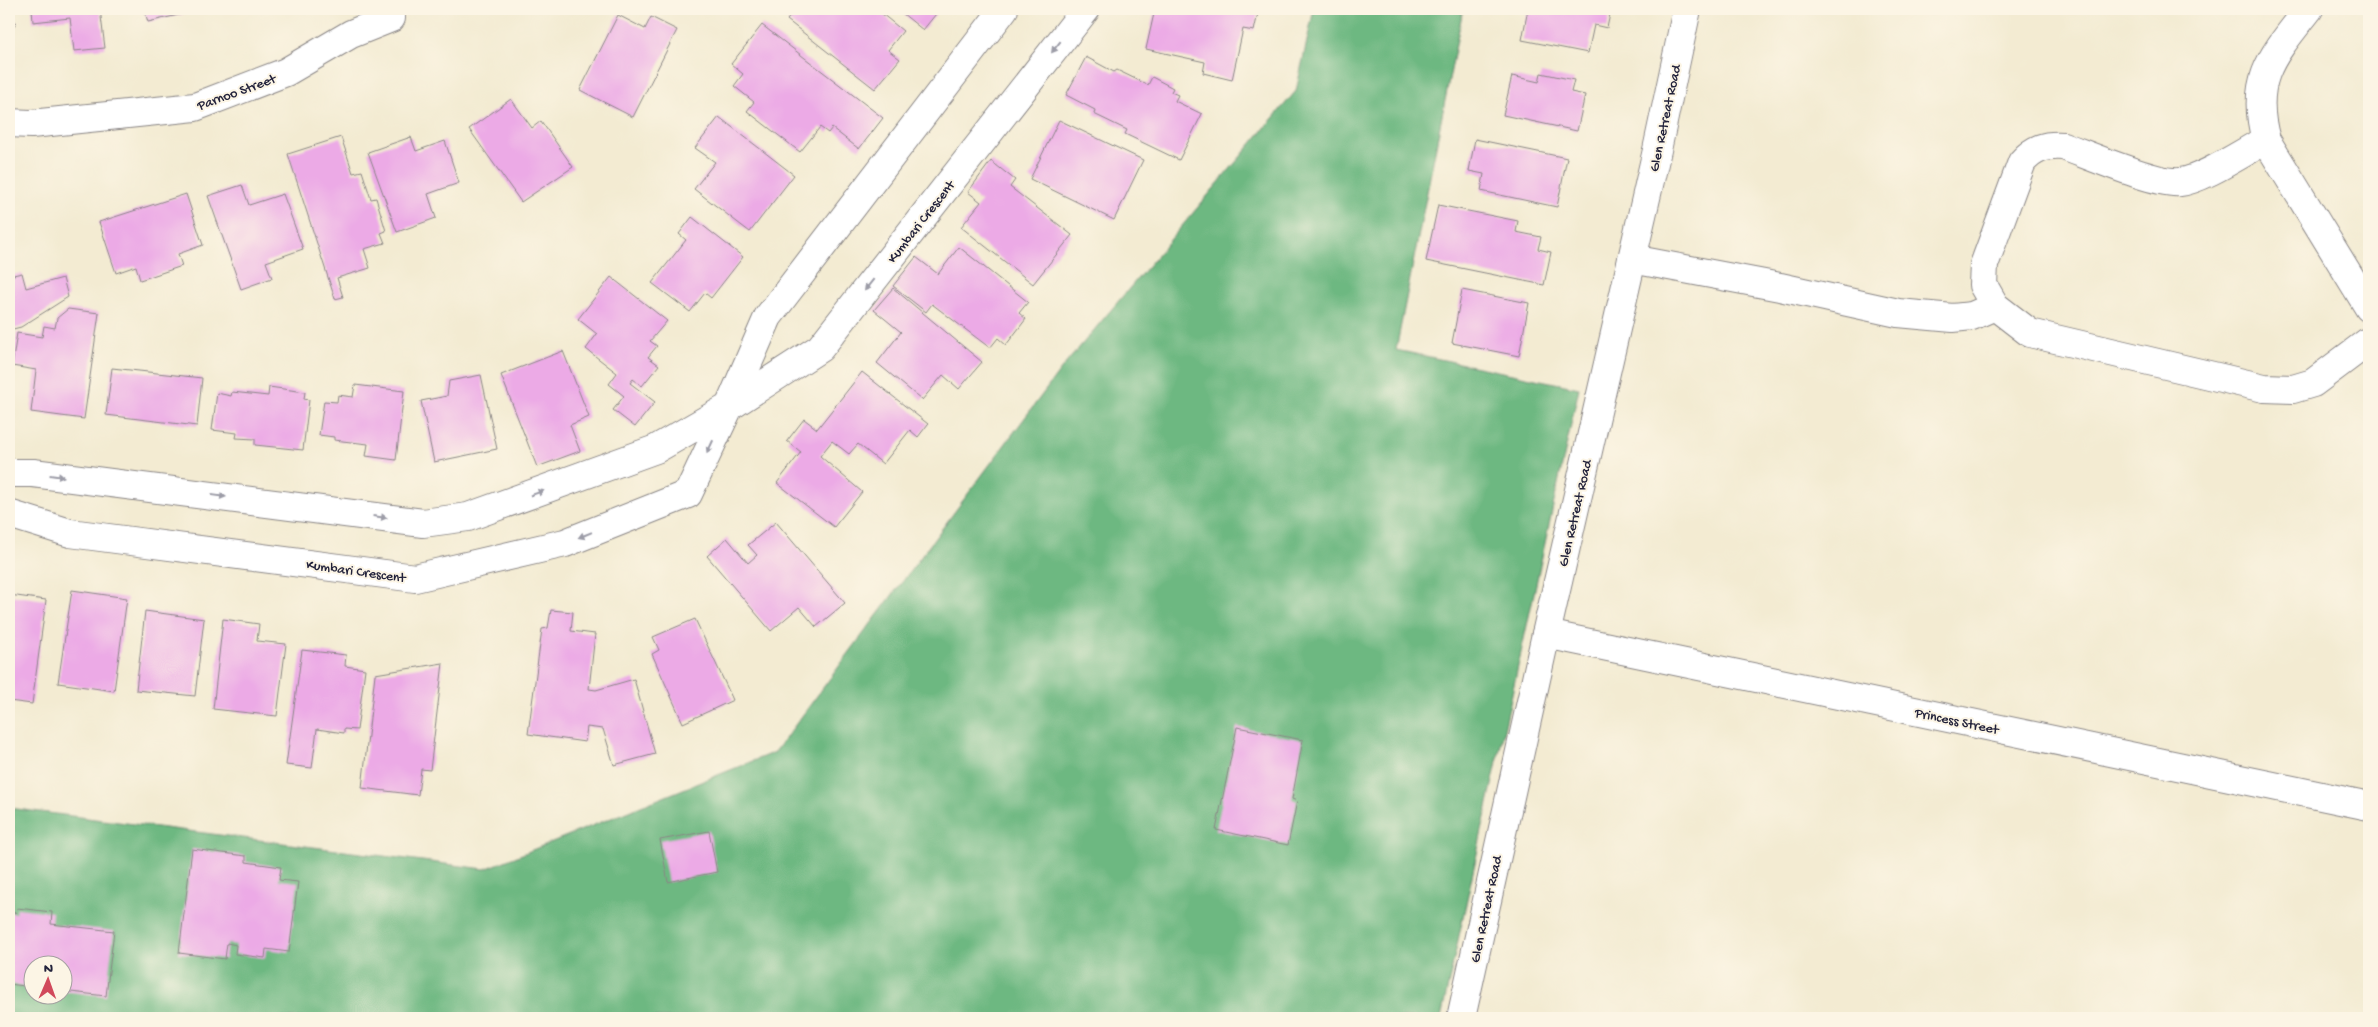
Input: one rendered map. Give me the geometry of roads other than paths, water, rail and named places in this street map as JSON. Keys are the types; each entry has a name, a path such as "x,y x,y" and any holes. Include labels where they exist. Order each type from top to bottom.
{"street":[{"name":"Kumbari Crescent","path":"9,514 70,532 415,578 565,543 688,494 729,407 768,317 1004,9"},
{"name":"Kumbari Crescent","path":"9,473 33,473 423,523 468,516 656,449 729,407 820,348 1086,9"},
{"name":"Glen Retreat Road","path":"1461,1018 1688,9"},
{"path":"2309,9 2281,45 2270,63 2260,88 2259,117 2266,140 2369,308"},
{"name":"Parnoo Street","path":"9,123 31,124 195,107 286,72 351,34 391,18"},
{"path":"2266,140 2200,176 2180,182 2156,179 2063,146 2048,146 2031,151 2022,162 1984,265 1983,285 1995,306 2030,333 2264,388 2293,389 2313,384 2369,341"},
{"path":"1632,259 1780,287 1898,313 1953,318 1972,316 1995,306"},
{"name":"Princess Street","path":"1546,634 2369,806"}]}
